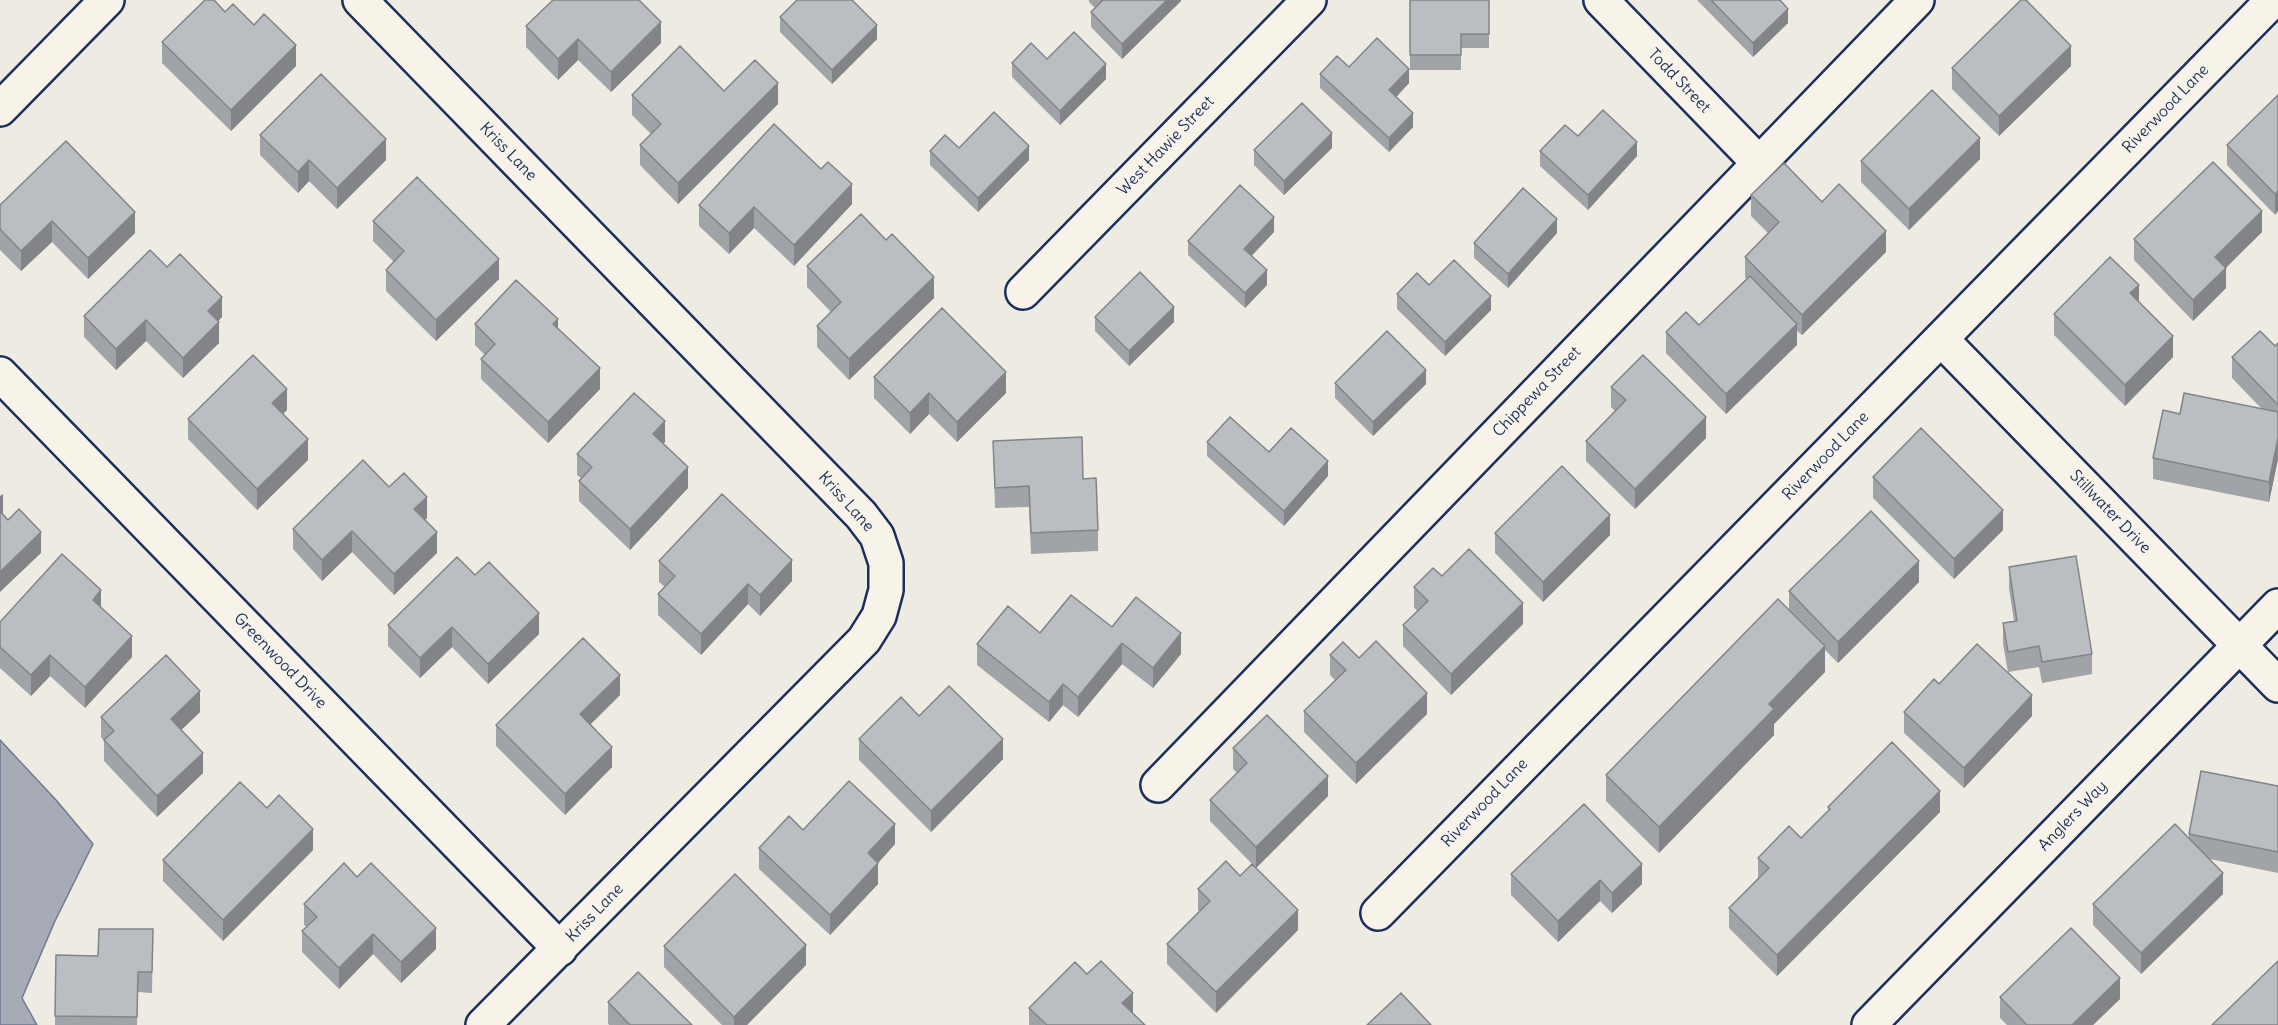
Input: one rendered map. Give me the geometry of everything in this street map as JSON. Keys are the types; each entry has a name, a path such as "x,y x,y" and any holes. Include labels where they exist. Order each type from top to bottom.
{"street":[{"path":"0,109 107,0"},
{"name":"Kriss Lane","path":"360,0 861,515 877,536 886,563 886,590 879,616 864,639 483,1025"},
{"name":"West Hawie Street","path":"1023,292 1310,0"},
{"name":"Todd Street","path":"1600,0 1758,162"},
{"name":"Chippewa Street","path":"1158,785 1917,0"},
{"name":"Riverwood Lane","path":"1378,913 2273,0"},
{"name":"Stillwater Drive","path":"1941,339 2278,685"},
{"name":"Greenwood Drive","path":"0,374 560,949"},
{"name":"Anglers Way","path":"1869,1025 2278,606"}],"shaded area":[{"path":"0,740 93,844 55,921 22,998 37,1025 0,1025"}],"building":[{"path":"205,0 214,0 225,12 233,4 254,25 264,14 296,45 231,110 162,42"},
{"path":"553,0 639,0 661,22 611,72 578,39 558,59 526,26"},
{"path":"797,0 852,0 877,25 832,70 780,17"},
{"path":"1101,0 1167,0 1122,44 1091,12"},
{"path":"1410,0 1489,0 1489,34 1461,34 1461,55 1410,55"},
{"path":"1711,0 1780,0 1788,9 1753,43"},
{"path":"2021,0 2026,0 2071,46 1999,116 1952,68"},
{"path":"1074,32 1106,64 1060,111 1012,63 1031,43 1047,59"},
{"path":"1377,38 1409,69 1389,90 1413,113 1389,138 1320,74 1337,56 1349,67"},
{"path":"680,46 724,91 755,60 778,83 678,183 640,145 661,124 632,95"},
{"path":"321,74 386,139 337,188 309,160 298,172 260,135"},
{"path":"1932,90 1980,138 1909,209 1861,161"},
{"path":"2278,95 2278,191 2275,194 2227,145"},
{"path":"1302,103 1332,133 1284,181 1254,150"},
{"path":"1603,110 1637,142 1588,195 1540,151 1565,125 1578,136"},
{"path":"994,112 1029,146 978,198 930,151 945,135 959,148"},
{"path":"774,124 821,169 828,162 852,184 794,245 754,207 729,233 699,205"},
{"path":"66,141 135,212 88,258 52,221 21,251 0,229 0,205"},
{"path":"2213,162 2262,211 2215,257 2226,268 2193,300 2134,239"},
{"path":"1784,163 1822,202 1839,184 1886,231 1802,315 1745,257 1779,222 1751,195"},
{"path":"417,177 499,259 436,320 386,270 404,251 373,221"},
{"path":"1240,185 1274,217 1244,249 1267,270 1245,293 1188,241"},
{"path":"1523,188 1557,219 1508,274 1474,243"},
{"path":"861,214 886,240 892,234 934,277 849,359 817,326 841,302 807,266"},
{"path":"150,250 167,267 180,254 222,297 208,311 219,322 183,358 146,320 116,349 84,316"},
{"path":"2110,257 2139,285 2130,293 2173,336 2125,385 2054,314"},
{"path":"1454,260 1491,296 1445,342 1397,294 1417,273 1429,285"},
{"path":"1140,272 1174,307 1129,351 1095,317"},
{"path":"1750,276 1797,324 1726,394 1666,332 1686,312 1699,325"},
{"path":"516,280 558,319 553,324 600,368 548,422 481,359 495,344 475,324"},
{"path":"942,308 1006,372 957,422 929,393 910,413 874,377"},
{"path":"1387,331 1426,370 1373,422 1335,383"},
{"path":"2260,331 2275,346 2278,343 2278,405 2232,357"},
{"path":"253,355 287,389 272,403 308,439 257,489 188,419"},
{"path":"1643,355 1706,417 1635,489 1586,441 1626,400 1611,387"},
{"path":"634,393 665,421 653,434 688,467 630,529 579,481 592,467 577,454"},
{"path":"2184,393 2278,412 2278,438 2269,482 2153,458 2163,410 2180,414"},
{"path":"1230,417 1269,452 1291,428 1328,461 1284,511 1207,442"},
{"path":"1921,428 2003,510 1954,559 1873,477"},
{"path":"1082,437 1083,479 1096,478 1098,530 1031,533 1029,486 995,488 993,441"},
{"path":"363,460 389,487 404,473 427,497 414,509 437,532 394,574 352,531 322,560 293,529"},
{"path":"1562,466 1610,515 1543,582 1495,533"},
{"path":"722,494 792,560 760,595 748,584 701,634 658,594 675,576 659,561"},
{"path":"19,509 41,532 0,572 0,511 8,520"},
{"path":"1871,511 1919,561 1838,642 1789,591"},
{"path":"1469,549 1523,603 1451,674 1403,625 1428,601 1414,587 1433,568 1442,576"},
{"path":"62,554 101,590 93,600 132,636 85,687 50,655 31,675 0,647 0,622"},
{"path":"2076,556 2092,654 2042,662 2039,646 2008,652 2003,623 2017,621 2009,567"},
{"path":"457,557 475,575 489,562 539,613 488,664 452,627 420,658 388,625"},
{"path":"1071,595 1112,627 1136,597 1181,633 1153,668 1122,643 1078,697 1063,684 1049,702 977,644 1008,606 1040,633"},
{"path":"1778,599 1825,646 1769,704 1774,709 1659,827 1606,775"},
{"path":"583,638 620,675 580,714 612,747 565,794 496,725"},
{"path":"1376,641 1427,693 1356,763 1304,711 1346,670 1330,655 1343,642 1359,658"},
{"path":"1977,644 2032,695 1964,768 1904,712 1934,679 1939,684"},
{"path":"166,655 200,691 171,719 203,753 157,796 104,740 114,731 101,717"},
{"path":"949,686 1003,739 931,811 859,739 901,697 919,716"},
{"path":"1267,715 1328,776 1256,847 1210,800 1247,763 1233,748"},
{"path":"1892,742 1940,791 1777,955 1729,908 1769,868 1758,858 1789,826 1801,838"},
{"path":"2201,771 2278,786 2278,852 2189,834"},
{"path":"849,781 895,824 868,853 878,863 830,915 759,848 789,816 803,830"},
{"path":"240,782 267,808 279,795 313,829 223,920 163,860"},
{"path":"1584,804 1642,864 1612,893 1600,880 1558,921 1511,874"},
{"path":"2175,824 2223,873 2141,953 2093,904"},
{"path":"1226,861 1240,876 1252,864 1298,910 1216,992 1167,944 1210,901 1198,889"},
{"path":"344,863 357,877 371,863 436,928 401,962 373,934 339,968 302,931 317,917 304,904"},
{"path":"735,874 806,945 734,1017 664,946"},
{"path":"2071,928 2120,978 2072,1025 2027,1025 2000,997"},
{"path":"99,929 153,929 152,972 138,972 137,1017 55,1016 56,955 98,956"},
{"path":"1101,961 1133,993 1122,1003 1145,1025 1047,1025 1029,1008 1075,962 1087,974"},
{"path":"2278,961 2278,1025 2212,1025"},
{"path":"638,972 692,1025 630,1025 608,1002"},
{"path":"1401,993 1431,1025 1367,1025"}]}
